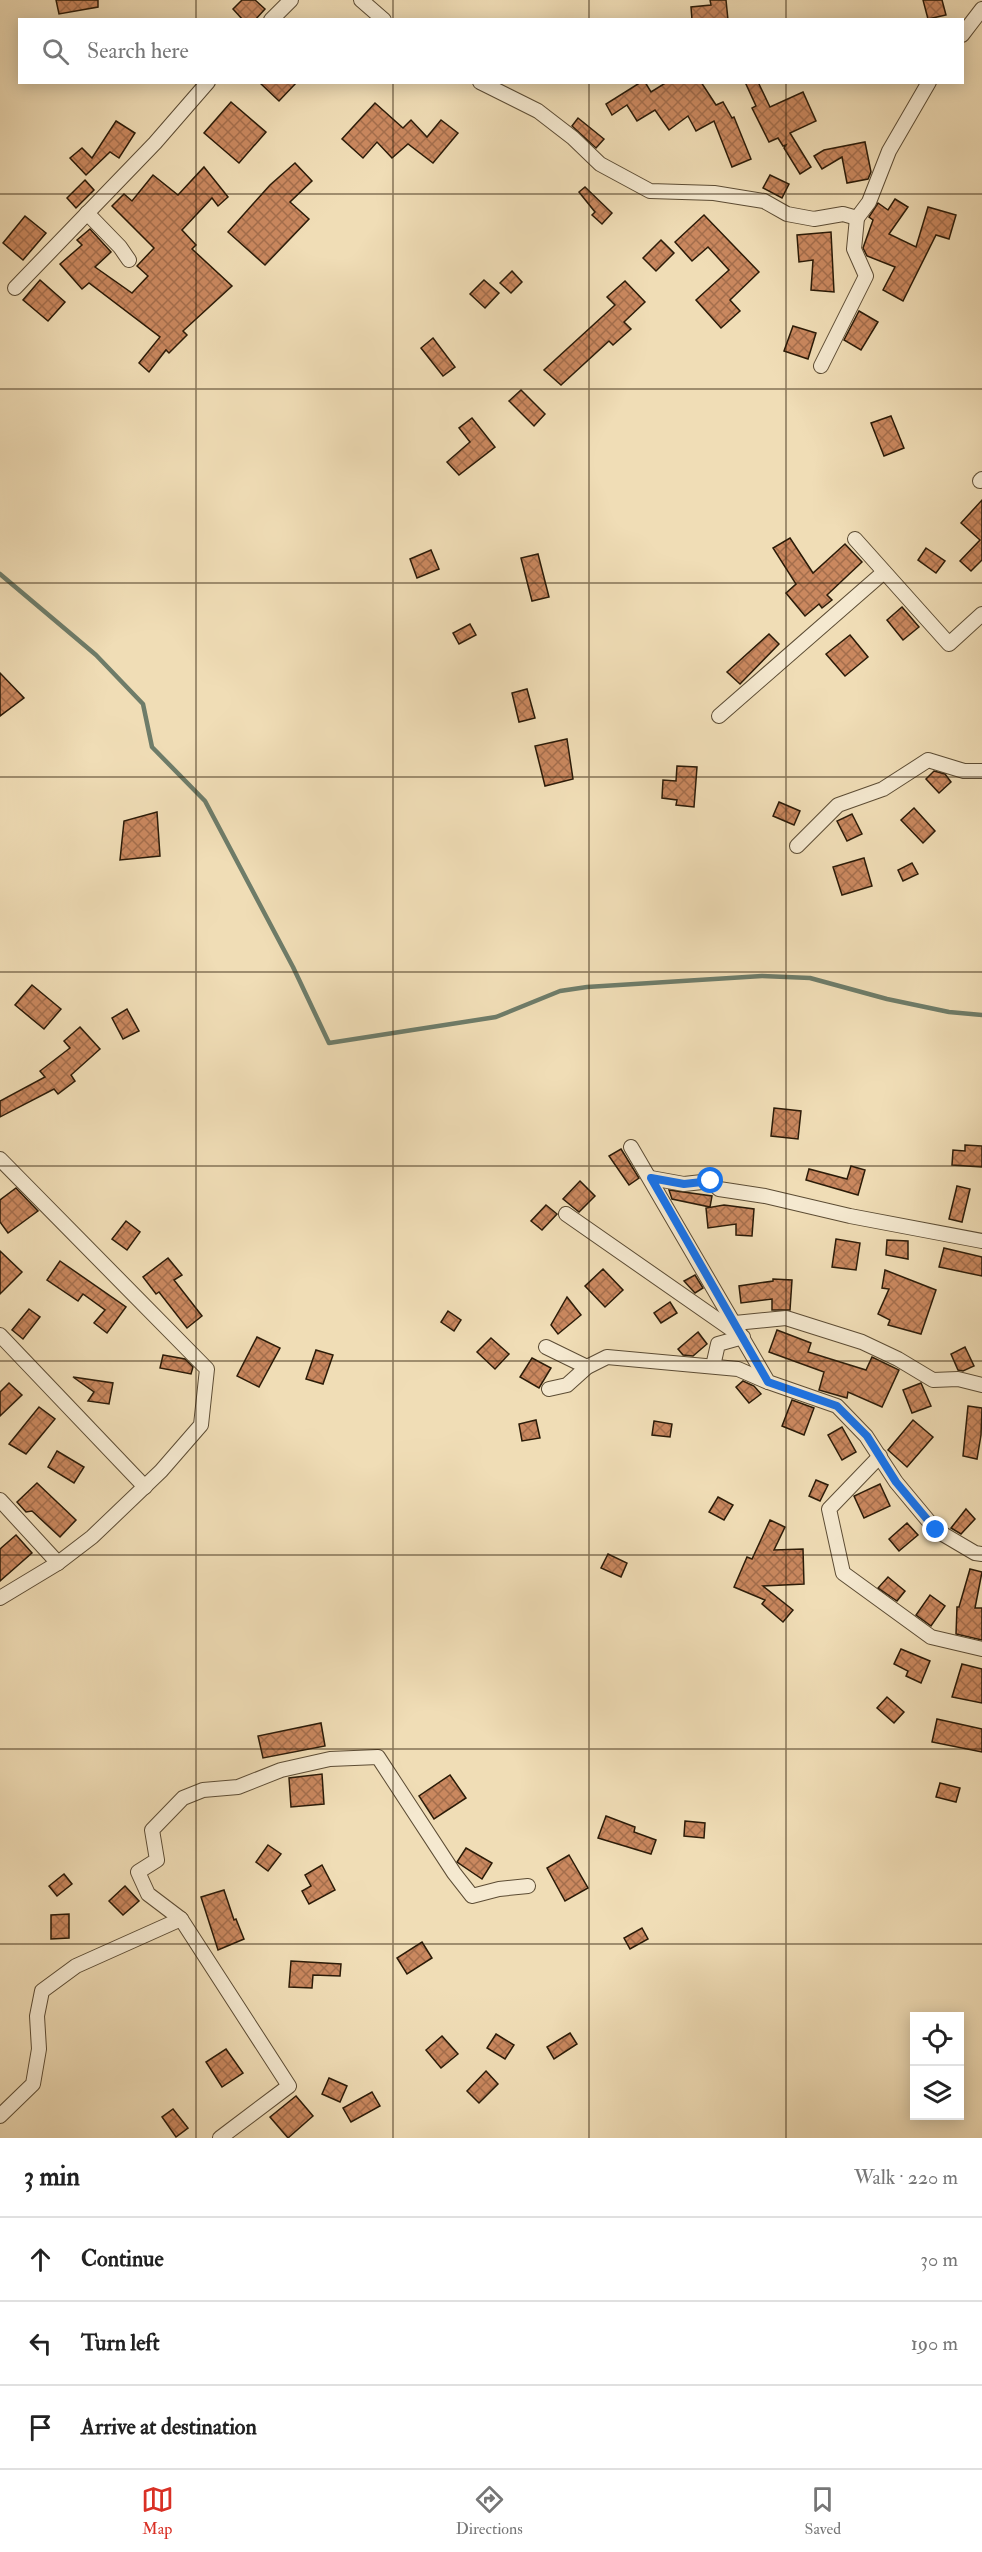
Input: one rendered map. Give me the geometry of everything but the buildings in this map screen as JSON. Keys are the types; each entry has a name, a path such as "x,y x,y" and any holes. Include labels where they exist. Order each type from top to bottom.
{"street":[{"path":"273,18 291,0"},
{"path":"361,0 382,18"},
{"path":"964,34 982,9"},
{"path":"15,288 206,84"},
{"path":"484,84 537,111 573,138 600,164 650,190 714,193 764,201 787,214 814,219 843,214 857,218"},
{"path":"821,366 866,276 854,249 857,218 869,202 889,151 928,84"},
{"path":"87,213 120,247 129,260"},
{"path":"855,539 949,644 982,614"},
{"path":"719,716 884,572"},
{"path":"796,846 838,805 883,789 928,760 964,771 982,771"},
{"path":"631,1147 768,1382"},
{"path":"0,1159 207,1369 201,1425 145,1487 92,1537 58,1563 0,1598"},
{"path":"651,1178 684,1184 711,1181 718,1189 765,1196 850,1216 982,1241"},
{"path":"566,1214 742,1337"},
{"path":"735,1323 786,1318 862,1342 898,1359 933,1380 958,1379 982,1385"},
{"path":"0,1335 145,1487"},
{"path":"713,1366 718,1344 742,1337"},
{"path":"546,1347 587,1367"},
{"path":"549,1389 567,1385 587,1367 607,1357 738,1369 837,1406 867,1436 896,1482 936,1530 982,1554"},
{"path":"880,1456 829,1509 843,1573 931,1637 982,1649"},
{"path":"0,1500 58,1563"},
{"path":"220,2138 289,2086 181,1919 148,1894 138,1872 157,1860 152,1830 183,1798 203,1790 238,1787 281,1770 330,1759 378,1757 454,1873 472,1896 500,1889 528,1886"},
{"path":"0,2116 33,2084 39,2049 37,2016 42,1991 76,1966 181,1919"}],"waterway":[{"path":"0,574 96,655 143,704 152,747 205,801 293,967 329,1043 496,1017 560,991 587,987 762,976 810,978 887,999 949,1012 982,1015"}],"route":[{"path":"711,1181 684,1184 651,1178 768,1382 837,1406 867,1436 896,1482 936,1530"}]}
